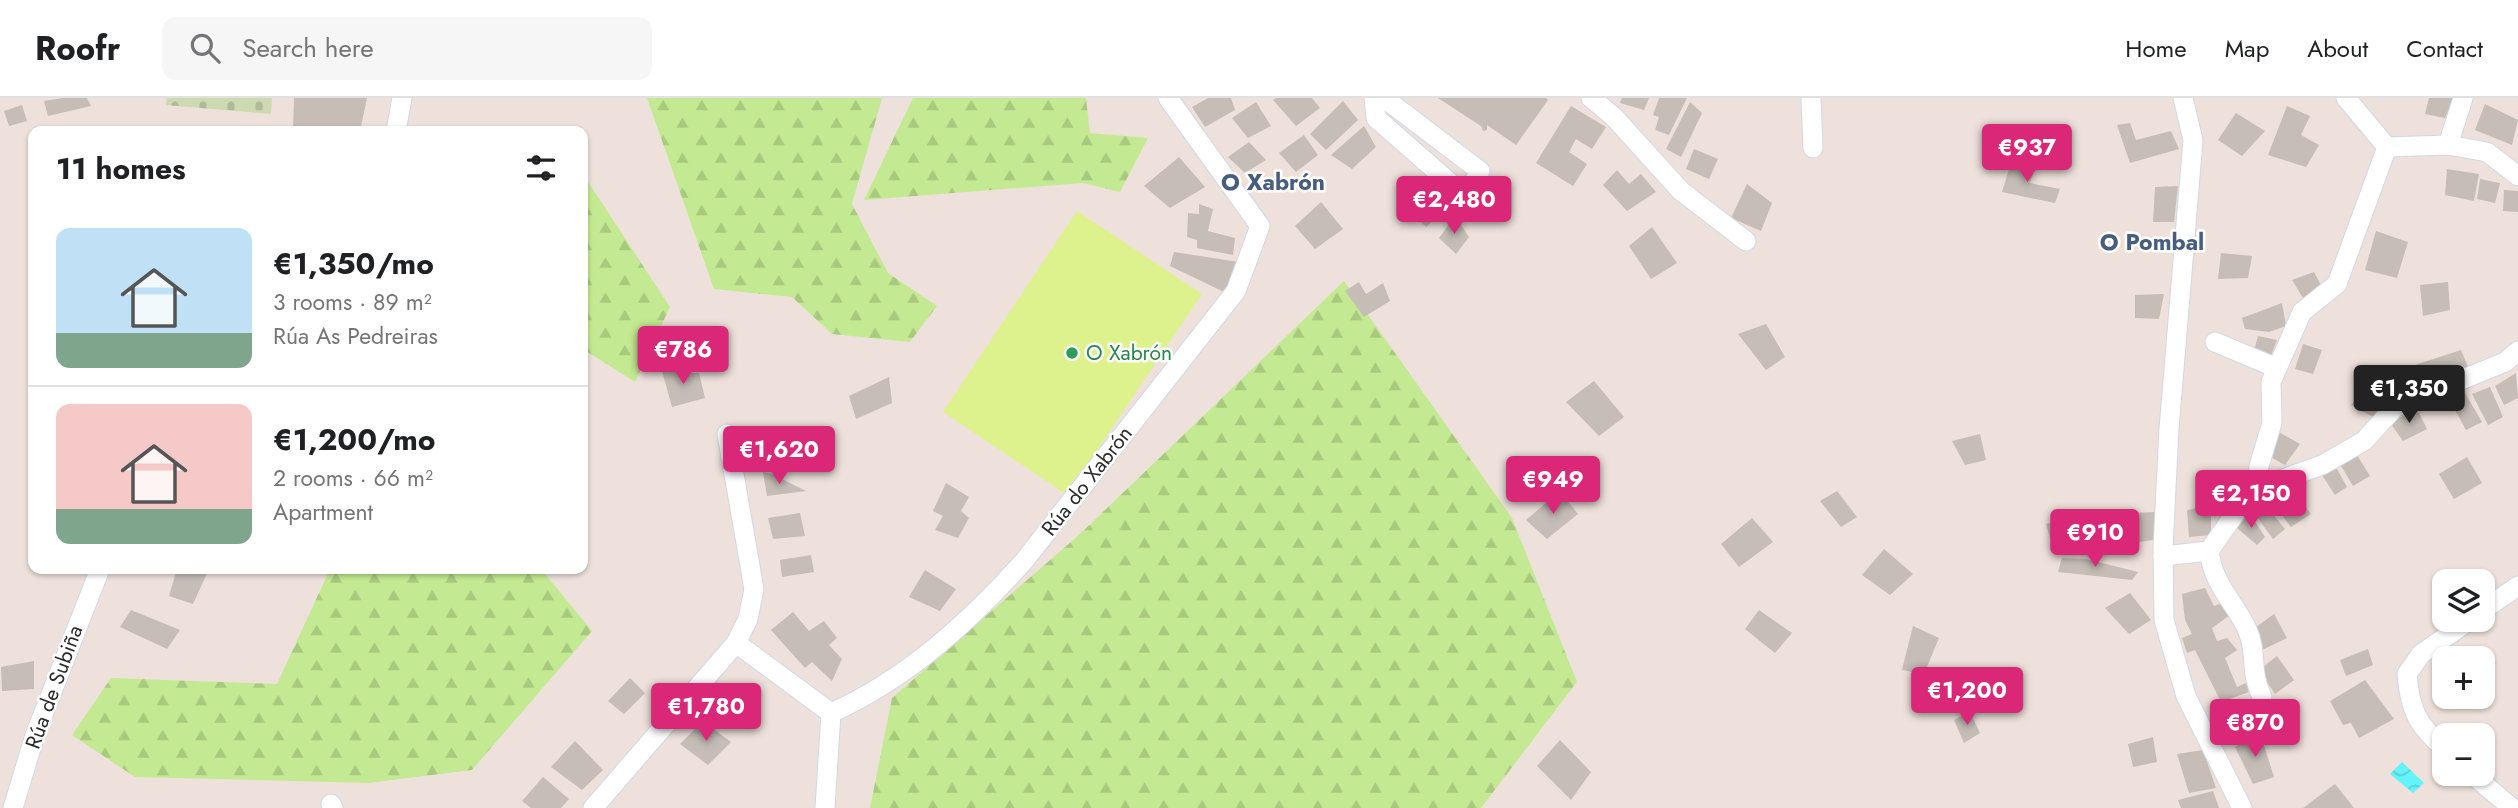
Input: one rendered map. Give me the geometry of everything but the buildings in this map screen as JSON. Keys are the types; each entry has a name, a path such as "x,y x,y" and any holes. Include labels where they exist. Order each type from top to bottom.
{"street":[{"path":"397,126 402,98"},
{"name":"Rúa do Xabrón","path":"831,713 869,696 924,658 996,593 1236,291 1259,226 1168,98"},
{"path":"1374,98 1376,118 1458,190 1469,191 1479,171 1384,98"},
{"path":"1591,98 1614,117 1681,191 1746,241"},
{"path":"1811,98 1813,148"},
{"path":"2183,98 2193,140 2169,429 2163,556 2164,620 2186,696 2242,808"},
{"path":"2346,98 2387,147"},
{"path":"2448,145 2463,98"},
{"path":"2387,147 2448,145 2487,152 2518,176"},
{"path":"2256,495 2259,466 2272,423 2271,383 2302,312 2337,284 2387,147"},
{"path":"2214,342 2277,368"},
{"path":"2262,697 2253,679 2253,650 2247,629 2212,573 2209,551 2239,508 2272,483 2322,465 2364,441 2395,407 2505,362 2518,351"},
{"path":"593,808 736,643 748,619 754,589 727,434"},
{"path":"2163,556 2209,551"},
{"name":"Rúa de Subiña","path":"13,808 34,735 98,574"},
{"path":"2495,602 2518,586"},
{"path":"2432,738 2409,706 2407,674 2421,654 2453,632"},
{"path":"736,643 831,713 825,808"},
{"path":"2486,786 2512,808"}],"green space":[{"path":"167,98 272,98 271,114 166,105"},
{"path":"647,98 882,98 852,204 888,273 937,306 910,342 832,334 792,297 714,289"},
{"path":"913,98 1086,98 1090,133 1148,138 1120,192 1083,183 864,200"},
{"path":"588,182 670,307 635,382 588,352"},
{"name":"O Xabrón","path":"1077,211 1202,294 1067,495 943,412"},
{"path":"1344,281 1512,518 1577,682 1481,808 870,808 892,698 1080,534"},
{"path":"328,574 545,574 592,631 472,770 368,783 135,777 72,735 111,678 277,684"}],"water":[{"path":"2402,762 2424,783 2413,793 2390,774"}],"place":[{"name":"O Xabrón","path":"1072,353"}],"district":[{"name":"O Xabrón","path":"1273,182"},
{"name":"O Pombal","path":"2152,242"}]}
